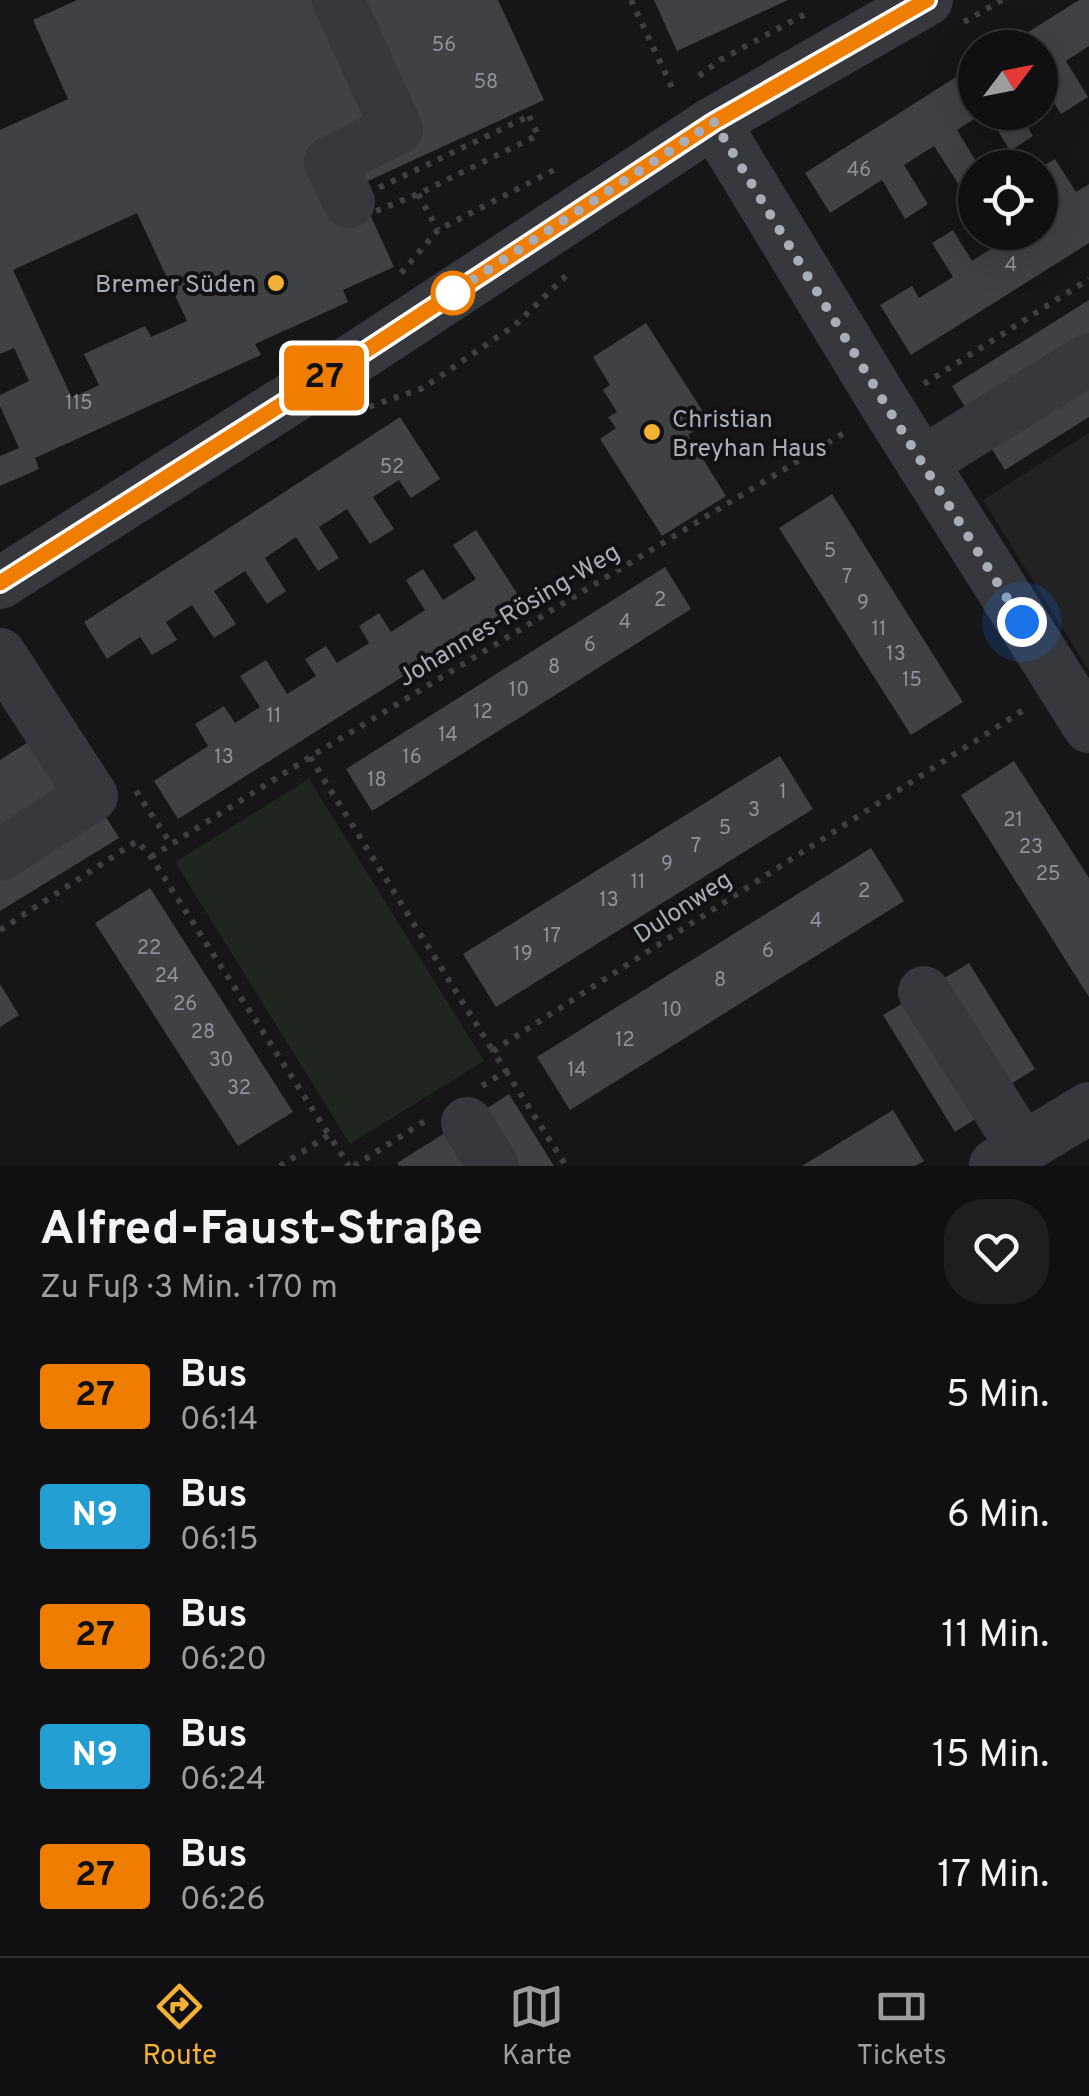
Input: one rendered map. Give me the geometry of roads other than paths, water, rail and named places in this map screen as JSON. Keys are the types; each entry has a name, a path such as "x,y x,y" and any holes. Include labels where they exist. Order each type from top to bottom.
{"street":[{"path":"338,0 398,129 330,162 367,201"},
{"path":"0,583 361,354 694,108 927,0"},
{"path":"694,108 1076,706"},
{"path":"922,463 1089,359"},
{"path":"0,654 18,723 92,796 0,855"},
{"path":"924,992 1008,1157 1089,1108"}],"place":[{"name":"Bremer Süden","path":"276,283"},
{"name":"Christian Breyhan Haus","path":"652,432"}]}
